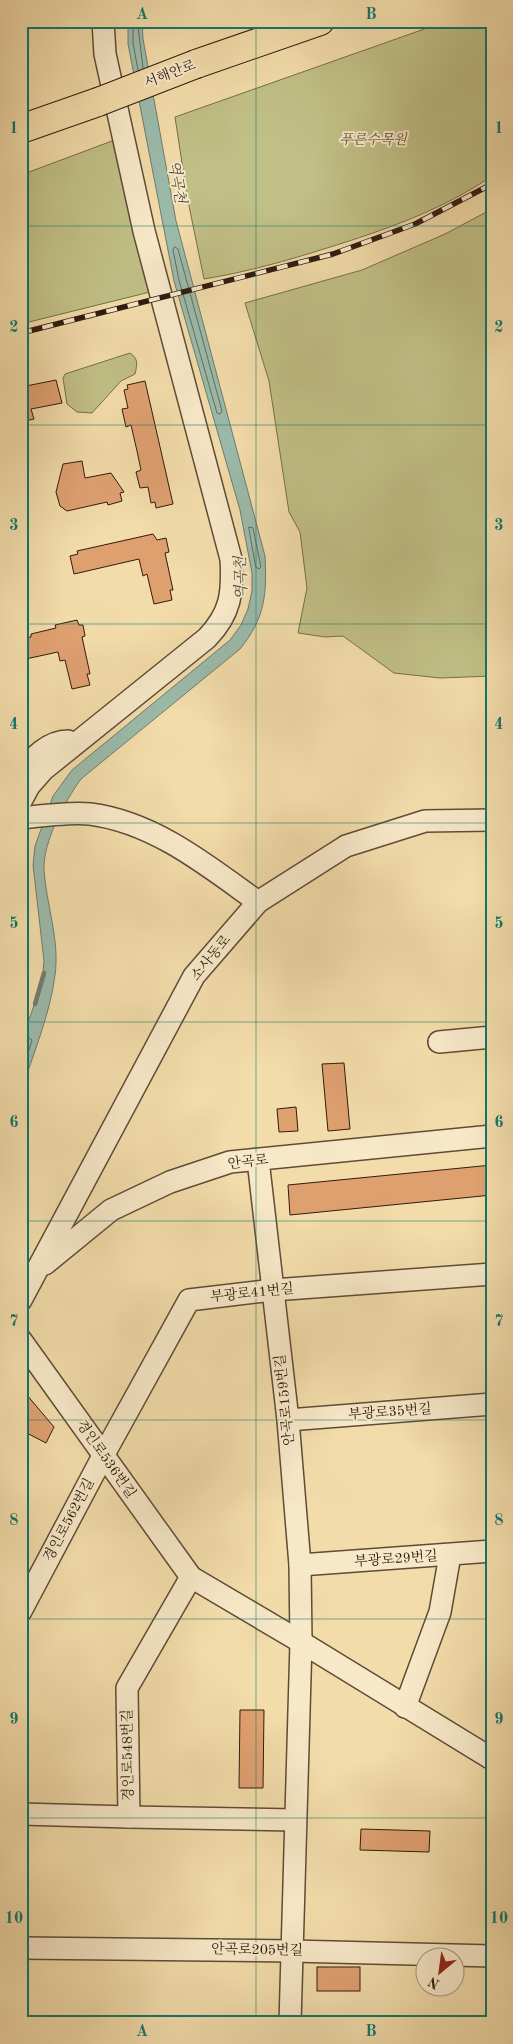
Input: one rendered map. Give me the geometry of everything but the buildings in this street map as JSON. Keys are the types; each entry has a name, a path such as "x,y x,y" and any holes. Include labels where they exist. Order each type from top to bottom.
{"main road":[{"name":"서해안로","path":"21,129 196,64 320,21"}],"street":[{"path":"21,800 35,778 76,742 207,638 222,621 231,597 232,586 228,550 144,231 105,54 103,21"},
{"path":"21,772 46,748 65,741 76,742"},
{"path":"21,818 89,814 132,825 164,839 196,857 258,902"},
{"name":"소사동로","path":"37,1270 194,976 258,902 346,846 425,821 492,820"},
{"path":"439,1042 492,1037"},
{"name":"안곡로","path":"21,1300 37,1270 111,1210 170,1182 230,1162 492,1136"},
{"name":"안곡로159번길","path":"258,1160 288,1420 300,1565 301,1642"},
{"name":"부광로41번길","path":"103,1456 189,1300 273,1290 492,1274"},
{"name":"경인로536번길","path":"21,1340 190,1577 301,1642 492,1759"},
{"name":"부광로35번길","path":"288,1420 492,1404"},
{"name":"경인로562번길","path":"21,1611 103,1456"},
{"name":"부광로29번길","path":"300,1565 492,1551"},
{"path":"405,1707 440,1612 450,1555"},
{"name":"경인로548번길","path":"190,1577 127,1688 128,1817 295,1820"},
{"path":"290,2023 301,1642"},
{"path":"21,1814 128,1817"},
{"name":"안곡로205번길","path":"21,1948 292,1951 492,1956"}],"green space":[{"name":"푸른수목원","path":"447,21 492,21 492,176 433,209 370,234 281,262 204,279 187,196 175,117"},
{"path":"128,135 154,291 21,324 21,175"},
{"path":"492,209 492,676 440,678 394,673 343,636 325,637 298,633 307,588 300,532 289,512 269,381 245,303 362,270 445,234"},
{"path":"130,353 136,360 135,374 121,381 92,413 77,412 67,404 63,378 65,374"}],"water":[{"path":"128,21 142,21 143,39 176,221 265,556 265,594 263,606 255,627 240,649 81,779 56,822 47,847 44,869 56,949 55,975 45,1020 21,1092 21,1043 42,982 44,961 33,865 35,846 53,796 72,770 230,640 241,625 248,609 252,591 252,573 240,510 174,281 128,44"}],"waterway":[{"name":"역곡천","path":"35,1004 44,973"}],"railway":[{"path":"21,333 333,254 415,224 492,184"}]}
